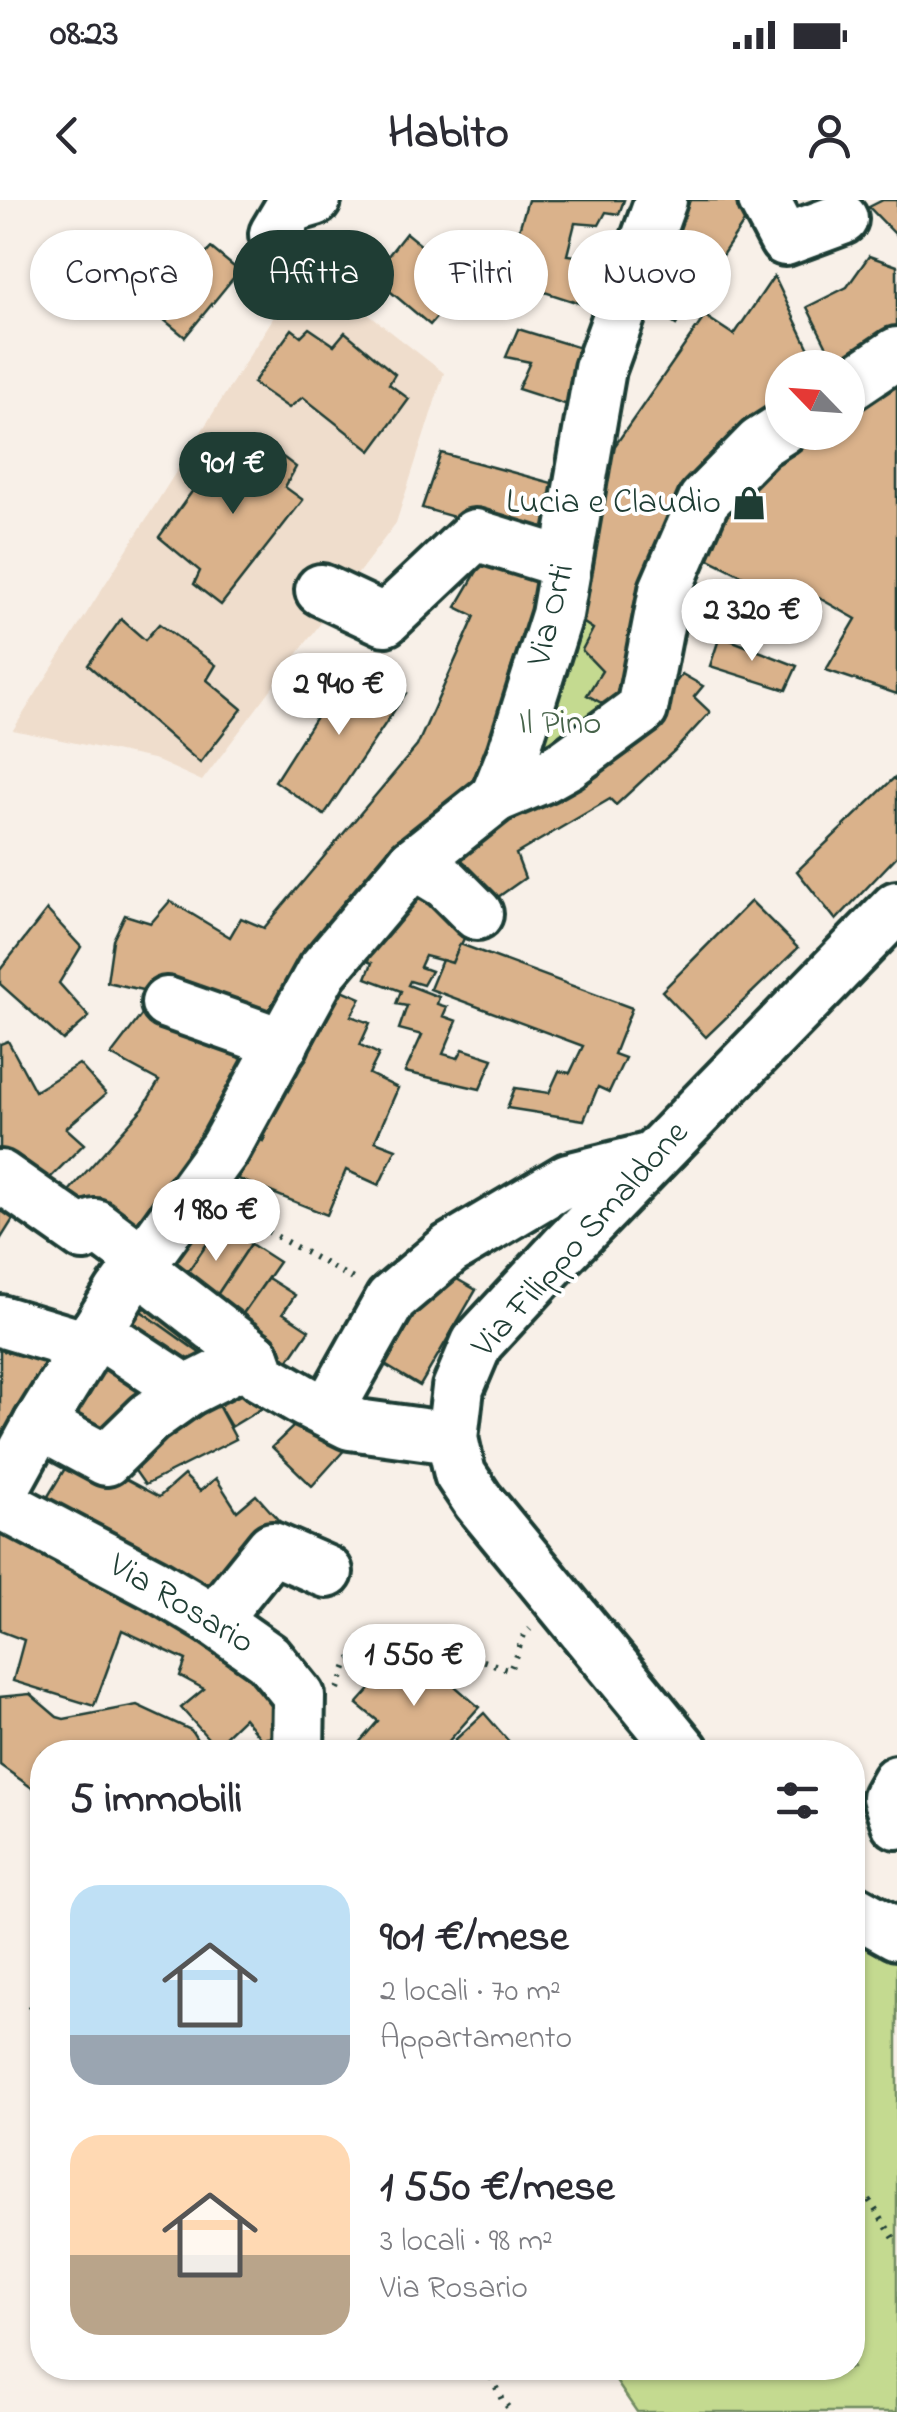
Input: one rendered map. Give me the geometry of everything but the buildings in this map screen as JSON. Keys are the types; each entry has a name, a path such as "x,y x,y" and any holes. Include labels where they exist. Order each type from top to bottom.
{"street":[{"path":"277,230 291,206 315,200"},
{"name":"Via Orti","path":"496,796 557,616 600,368 661,200"},
{"path":"764,200 786,240 842,219"},
{"path":"865,375 897,353"},
{"path":"0,1488 6,1484 91,1339 225,1148 322,971 413,863 496,796 567,764 642,709 665,590 704,500 765,440"},
{"path":"322,590 385,620 475,536 566,563"},
{"path":"413,863 446,882 477,914"},
{"name":"Via Filippo Smaldone","path":"674,1740 460,1474 452,1438 458,1388 477,1344 897,907"},
{"path":"167,1003 283,1044"},
{"path":"336,1397 391,1299 450,1249 568,1179 652,1158"},
{"path":"0,1176 84,1235 95,1224 254,1357 261,1376 350,1424 452,1438"},
{"path":"0,1321 91,1339 186,1391"},
{"path":"39,1424 106,1460 149,1418 186,1391 254,1357"},
{"name":"Via Rosario","path":"0,1503 214,1620 268,1658 299,1696"},
{"path":"214,1620 272,1548 327,1572"},
{"path":"298,1740 299,1696"},
{"path":"897,1781 888,1797 897,1822"},
{"path":"865,1916 897,1934"}],"path":[{"path":"230,1210 391,1299"},
{"path":"299,1696 336,1694 349,1660 398,1631 510,1670 524,1635 561,1602"},
{"path":"865,2194 897,2244"},
{"path":"493,2380 512,2412"}],"shaded area":[{"path":"272,320 376,320 444,373 396,523 202,781 153,759 13,730"}],"green space":[{"name":"Il Pino","path":"581,621 593,629 583,650 602,671 587,695 620,713 567,764 513,754"},
{"path":"865,1929 897,1954 897,2412 637,2412 615,2380 865,2380"}],"place":[{"name":"Lucia e Claudio","path":"749,503"}]}
